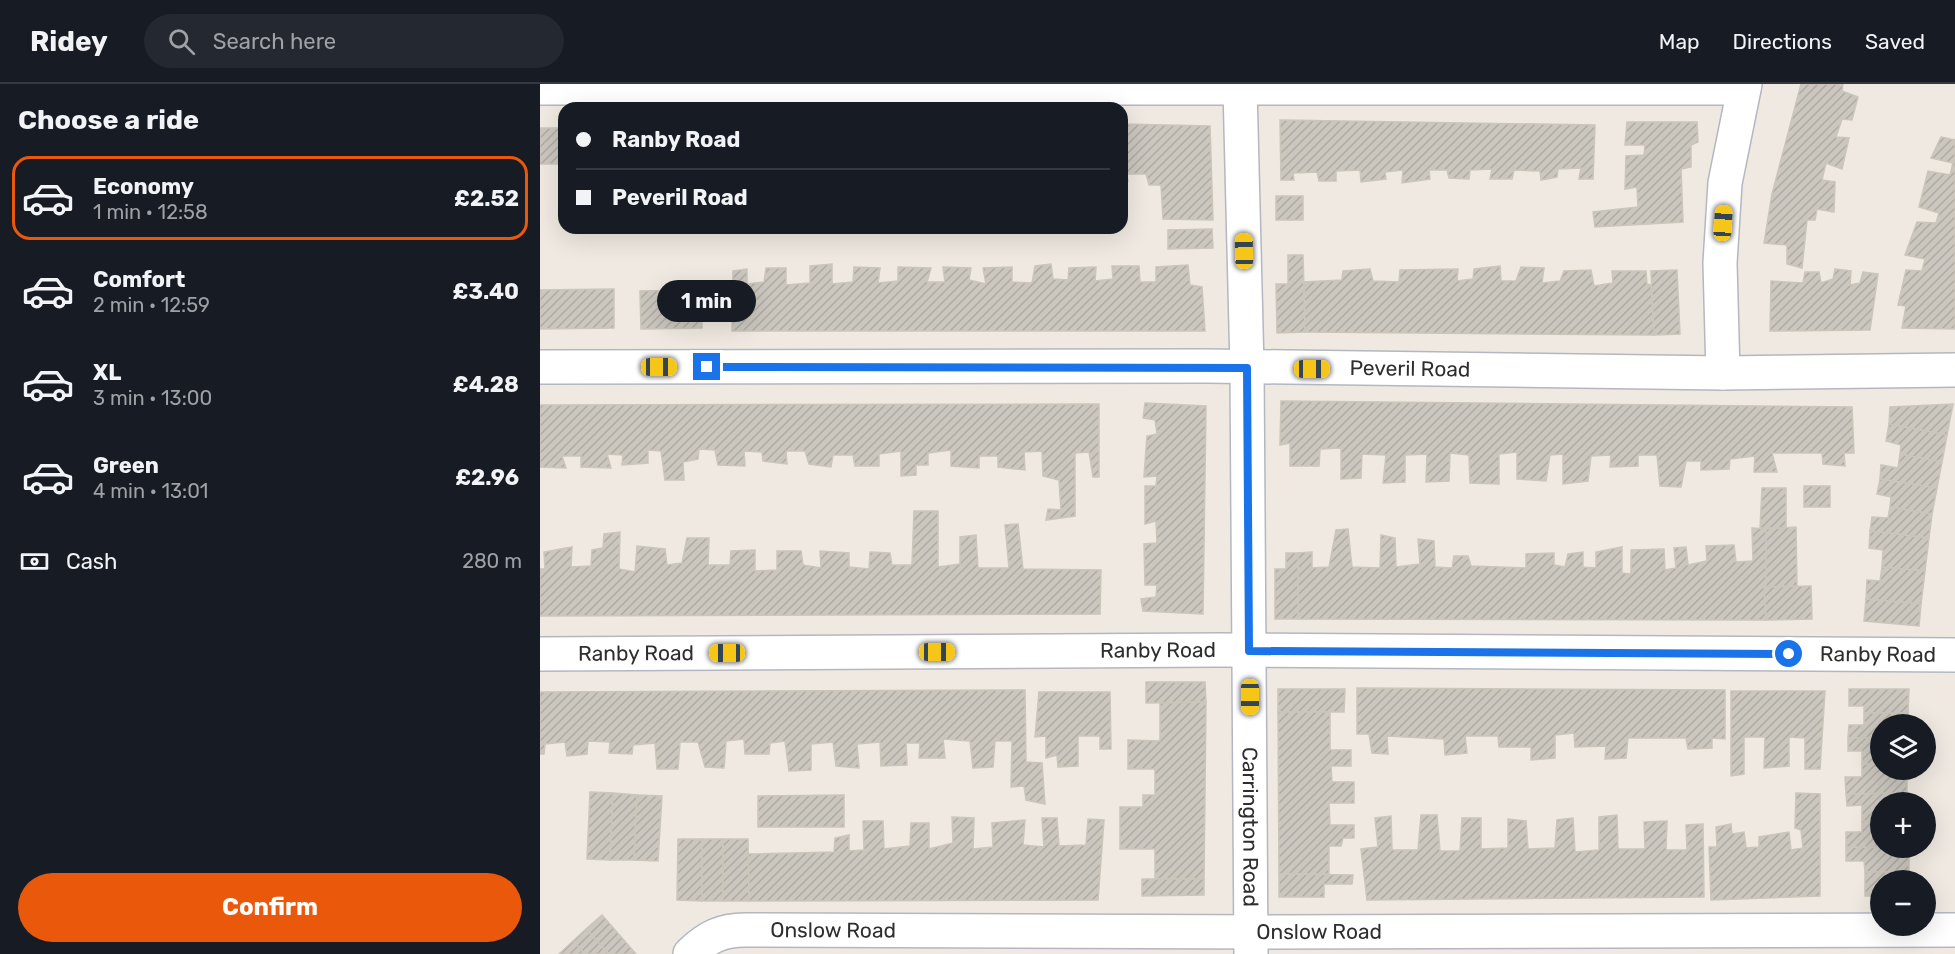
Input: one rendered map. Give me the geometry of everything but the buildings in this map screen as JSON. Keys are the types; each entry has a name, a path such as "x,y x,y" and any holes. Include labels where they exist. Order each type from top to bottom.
{"street":[{"path":"540,88 1744,86 1725,183 1720,263 1723,373"},
{"name":"Carrington Road","path":"1240,87 1247,368 1251,943"},
{"name":"Peveril Road","path":"540,367 1247,368 1723,373 1955,370"},
{"name":"Ranby Road","path":"540,654 1249,651 1955,655"},
{"name":"Onslow Road","path":"690,954 703,940 725,930 1251,943 1823,942 1955,930"}],"route":[{"path":"707,367 1207,366 1247,368 1249,651 1789,654"}]}
